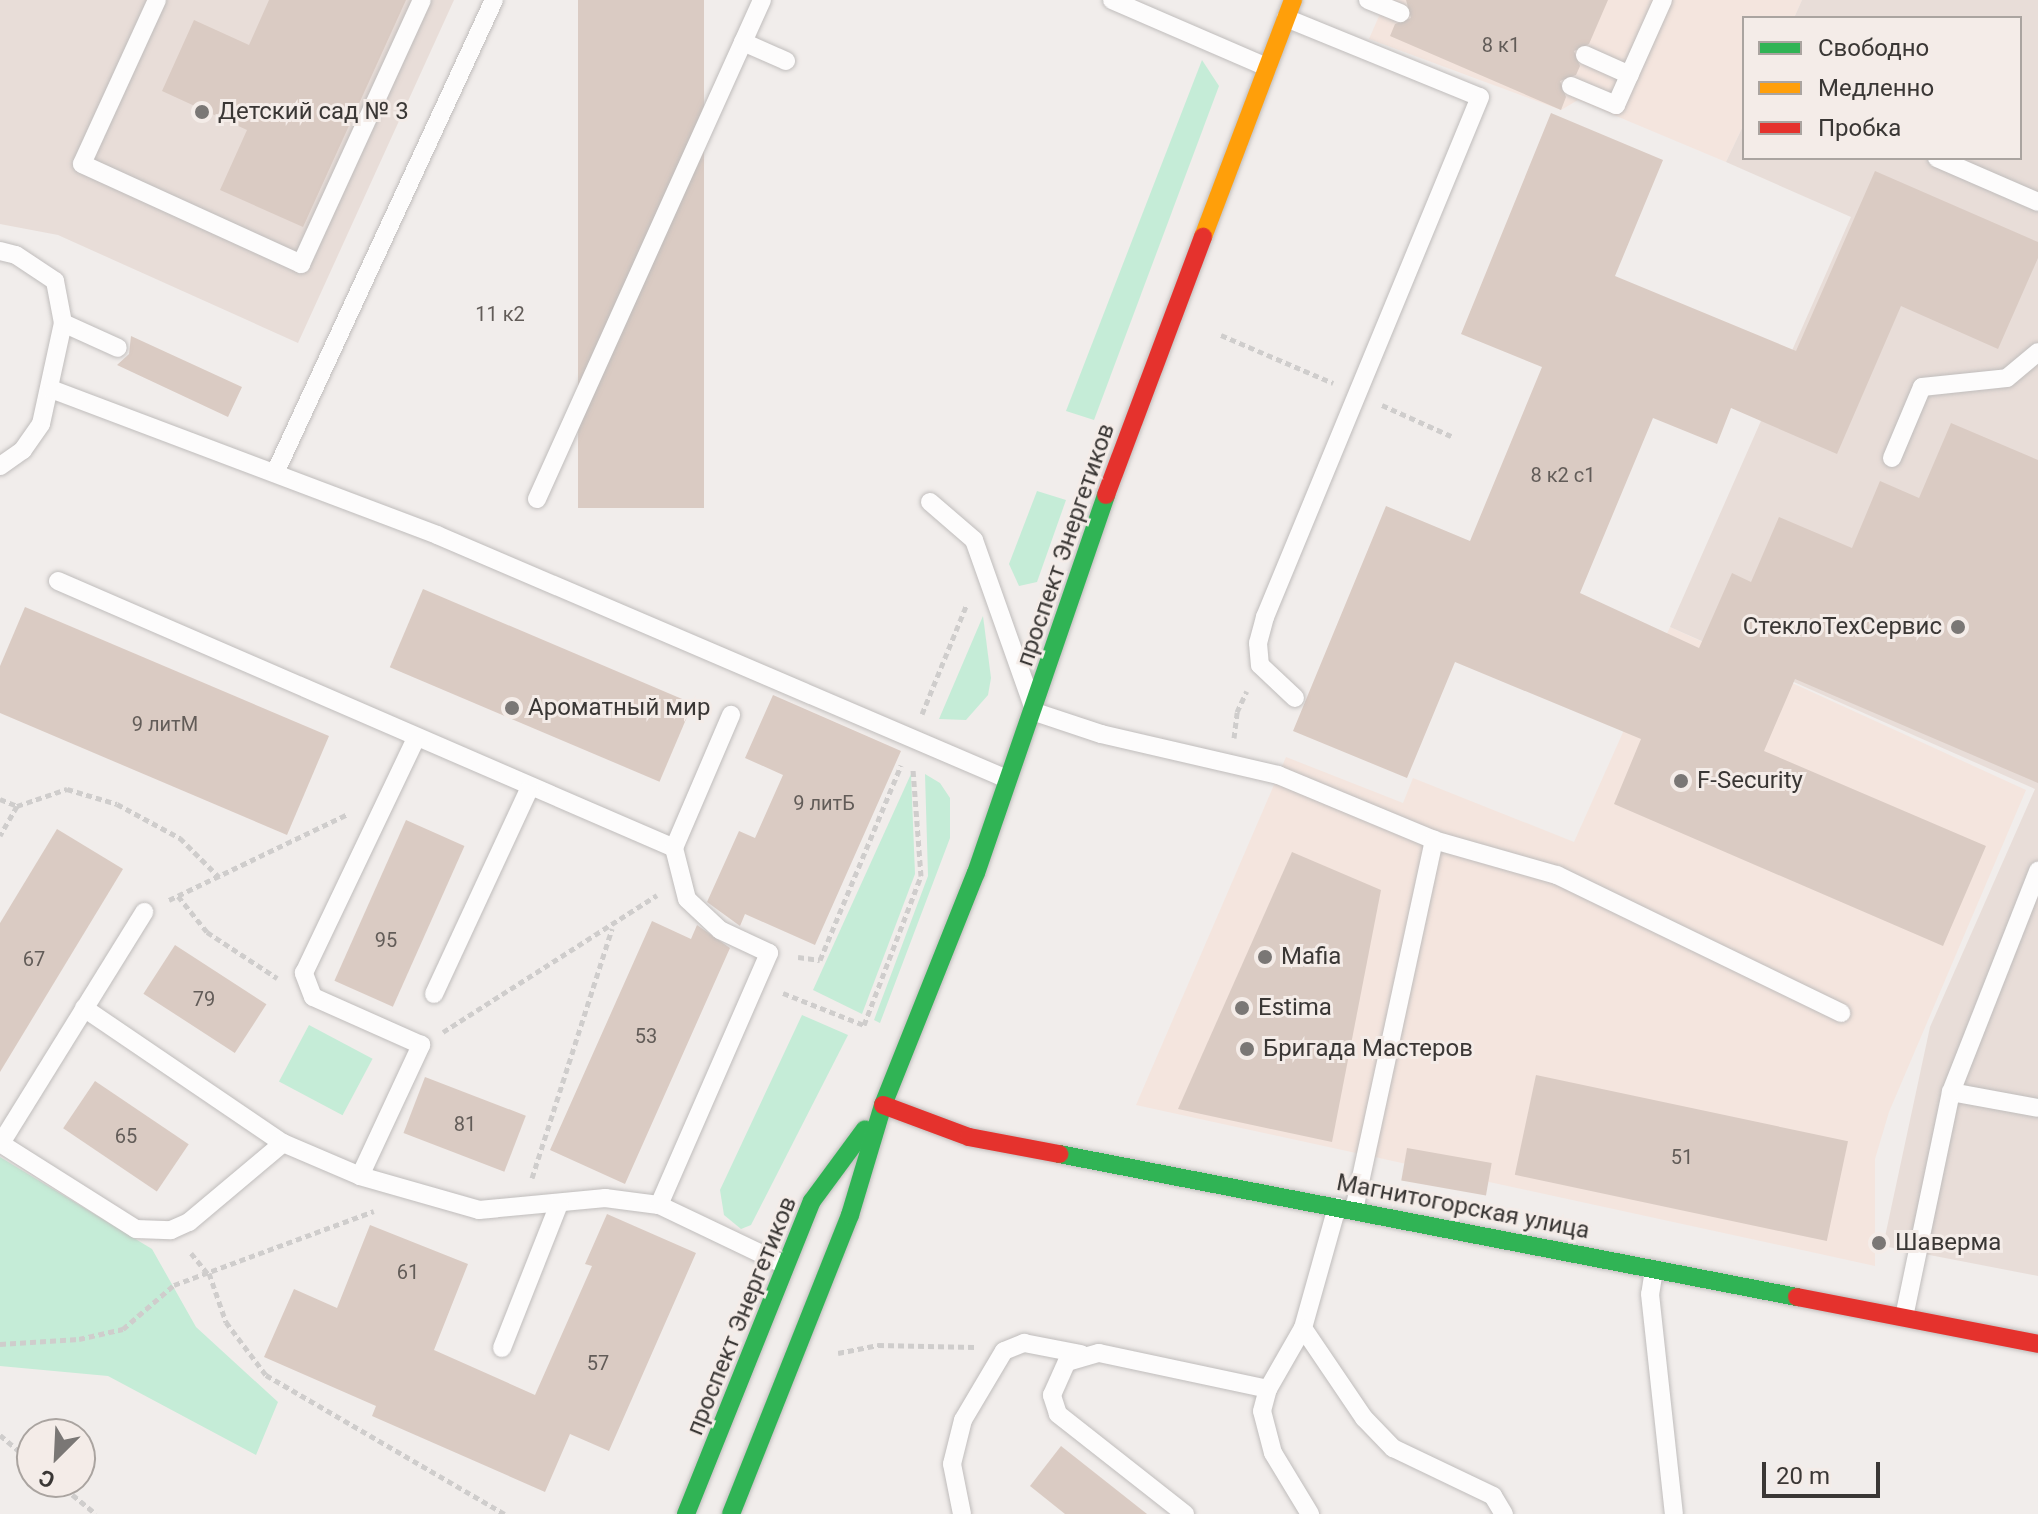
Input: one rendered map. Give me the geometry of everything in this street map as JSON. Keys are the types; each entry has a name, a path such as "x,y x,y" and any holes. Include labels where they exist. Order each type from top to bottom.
{"main road":[{"name":"проспект Энергетиков","path":"731,1514 850,1215 883,1105 1010,781 1114,472 1290,9"},
{"name":"проспект Энергетиков","path":"686,1514 812,1201 883,1105"},
{"name":"Магнитогорская улица","path":"883,1105 969,1137 2038,1344"}],"lane":[{"path":"157,0 82,164 301,264 422,0"},
{"path":"275,473 494,0"},
{"path":"537,499 762,0"},
{"path":"1112,0 1267,67"},
{"path":"1368,0 1400,13"},
{"path":"1571,86 1616,105 1663,0"},
{"path":"1290,9 1480,97 1265,617 1258,643 1260,665 1295,698"},
{"path":"743,42 786,61"},
{"path":"1585,55 1630,75"},
{"path":"1942,160 2038,202"},
{"path":"0,251 16,255 55,281 63,323 51,389 29,441 0,466"},
{"path":"63,323 118,348"},
{"path":"1892,458 1922,387 2007,378 2038,352"},
{"path":"51,389 437,535 1010,781"},
{"path":"930,502 974,540 1035,712 1101,734 1278,775 1434,840 1557,875 1841,1013"},
{"path":"58,581 529,789 674,848"},
{"path":"659,1205 769,953 720,930 687,899 674,848 731,715"},
{"path":"360,1176 421,1045 313,997 304,973 312,946 416,738"},
{"path":"434,994 529,789"},
{"path":"1310,1514 1265,1434 1262,1411 1268,1389 1303,1328 1345,1209 1434,840"},
{"path":"1904,1317 1951,1092 2038,871"},
{"path":"144,912 0,1143 136,1229 171,1230 189,1222 283,1143"},
{"path":"84,1008 283,1143 360,1176 417,1195 479,1210 528,1209 605,1198 659,1205 785,1265"},
{"path":"1951,1092 2038,1108"},
{"path":"502,1348 559,1204"},
{"path":"1654,1269 1650,1294 1674,1514"},
{"path":"1303,1328 1364,1418 1393,1448 1493,1496 1504,1514"},
{"path":"962,1514 952,1464 963,1420 1004,1351 1024,1343 1268,1389"},
{"path":"1081,1354 1057,1377 1052,1395 1058,1414 1185,1514"}],"path":[{"path":"769,953 820,960 983,565"},
{"path":"1231,762 1237,712 1260,665"},
{"path":"756,982 864,1025 921,876 911,741"},
{"path":"0,799 17,806 67,789 117,804 180,838 219,877"},
{"path":"144,912 389,795"},
{"path":"0,836 17,806"},
{"path":"421,1045 612,928 681,878"},
{"path":"178,896 207,932 261,970 313,997"},
{"path":"528,1209 533,1165 612,928"},
{"path":"0,1344 79,1339 123,1329 174,1285 417,1195"},
{"path":"209,1273 226,1322 266,1375 412,1456 505,1514"},
{"path":"834,1355 914,1343 1004,1351"},
{"path":"0,1435 16,1448"},
{"path":"76,1498 96,1514"}],"shaded area":[{"name":"Детский сад № 3","path":"0,0 454,0 298,343 58,235 0,224"},
{"path":"1386,0 1802,0 1795,16 1742,16 1742,128 1726,162 1578,100 1561,110 1369,39"},
{"path":"1802,0 2038,0 2038,1276 1883,1246 1930,1027 2035,789 1670,627 1851,217 1726,162 1742,128 1742,160 2022,160 2022,16 1795,16"},
{"path":"1670,627 2026,790 1889,1112 1875,1159 1875,1266 1136,1105 1286,757 1403,803 1413,778 1574,842"}],"green space":[{"path":"1202,60 1219,86 1094,420 1066,411"},
{"path":"1037,491 1066,500 1037,582 1019,586 1009,564"},
{"path":"983,616 991,678 988,695 966,720 939,719"},
{"path":"911,774 915,874 862,1014 813,990"},
{"path":"925,774 940,783 950,798 950,838 880,1023 874,1020 928,876"},
{"path":"802,1015 848,1035 751,1225 741,1229 724,1215 720,1190"},
{"path":"309,1025 373,1059 343,1115 279,1082"},
{"path":"0,1157 152,1249 196,1327 278,1402 256,1455 108,1376 0,1366"}],"building":[{"path":"269,0 406,0 303,227 220,190 247,130 162,91 194,20 249,45"},
{"path":"578,0 704,0 704,508 578,508"},
{"path":"1406,0 1608,0 1589,44 1574,51 1580,66 1576,75 1560,81 1566,97 1561,110 1390,36 1395,24 1411,18"},
{"path":"1551,113 1663,160 1615,276 1796,351 1875,171 2038,242 2038,258 1998,349 1901,306 1837,454 1731,408 1717,444 1653,418 1580,593 1699,648 1732,573 1751,582 1779,517 1852,548 1880,481 1919,498 1951,423 2038,460 2038,783 1795,679 1764,751 1986,846 1943,946 1614,804 1641,739 1455,662 1407,778 1293,731 1386,506 1470,541 1542,367 1461,334"},
{"path":"131,336 242,387 228,417 117,365 129,354"},
{"path":"423,589 693,703 659,782 390,667"},
{"path":"25,607 329,736 287,835 0,713 0,666"},
{"path":"773,695 901,751 815,945 745,914 740,926 707,902 739,831 755,838 783,775 745,758"},
{"path":"406,820 464,846 393,1007 334,981"},
{"path":"57,829 123,869 0,1072 0,923"},
{"path":"1292,852 1381,890 1332,1142 1178,1109"},
{"path":"652,921 691,939 697,925 730,948 625,1184 550,1150"},
{"path":"175,945 266,1004 235,1053 143,994"},
{"path":"1536,1075 1848,1141 1827,1241 1515,1175"},
{"path":"425,1077 526,1116 504,1172 403,1133"},
{"path":"95,1081 189,1144 157,1191 63,1128"},
{"path":"1407,1148 1492,1163 1486,1195 1401,1180"},
{"path":"607,1214 696,1253 609,1451 570,1434 545,1492 372,1416 376,1406 264,1357 294,1289 337,1308 370,1225 468,1264 434,1350 535,1395 592,1266 585,1264"},
{"path":"1061,1446 1147,1514 1065,1514 1030,1486"}],"traffic: fast":[{"path":"731,1514 850,1215 883,1105 976,873 1106,495"},
{"path":"686,1514 812,1201 865,1129"},
{"path":"1059,1154 1797,1297"}],"traffic: slow":[{"path":"1203,237 1293,0"}],"traffic: jam":[{"path":"1106,495 1203,237"},
{"path":"883,1105 969,1137 1059,1154"},
{"path":"1797,1297 2038,1344"}],"place":[{"name":"Детский сад № 3","path":"202,112"},
{"name":"СтеклоТехСервис","path":"1958,627"},
{"name":"Ароматный мир","path":"512,708"},
{"name":"F-Security","path":"1681,781"},
{"name":"Mafia","path":"1265,957"},
{"name":"Estima","path":"1242,1008"},
{"name":"Бригада Мастеров","path":"1247,1049"},
{"name":"Шаверма","path":"1879,1243"}]}
